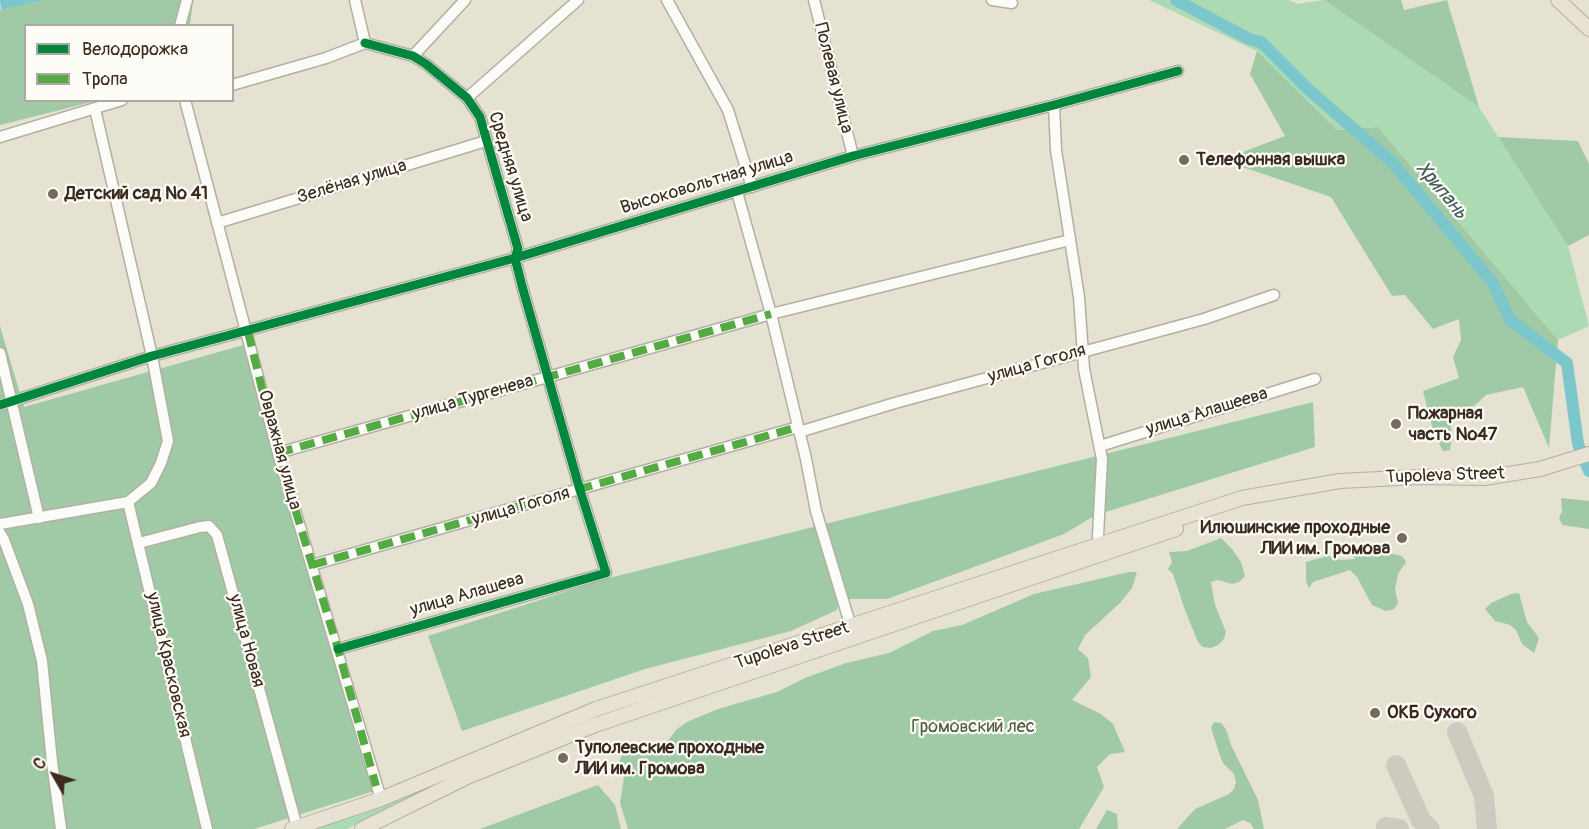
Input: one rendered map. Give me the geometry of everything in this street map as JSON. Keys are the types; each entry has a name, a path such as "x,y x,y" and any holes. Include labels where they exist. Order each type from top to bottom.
{"main road":[{"path":"1558,0 1589,28"},
{"name":"Tupoleva Street","path":"294,828 378,792 596,709 1242,498 1368,478 1484,478 1540,469 1589,454"},
{"name":"Tupoleva Street","path":"362,829 467,777 595,725 1300,487"}],"street":[{"path":"181,24 187,0"},
{"path":"234,84 326,58 365,43 356,0"},
{"path":"413,56 465,0"},
{"path":"467,98 578,0"},
{"path":"667,0 728,110 752,187"},
{"name":"Полевая улица","path":"814,0 853,156"},
{"path":"992,0 1012,3"},
{"name":"Средняя улица","path":"365,43 413,56 440,74 467,98 480,117 519,249 514,258 606,573"},
{"name":"Высоковольтная улица","path":"0,405 152,356 248,332 514,258 853,156 1178,71"},
{"path":"0,137 117,102"},
{"name":"Овражная улица","path":"186,102 248,332 278,453 338,649 378,792"},
{"path":"1054,105 1056,150 1079,297 1082,352 1102,459 1098,536 1100,544"},
{"path":"0,524 128,502 151,483 168,441 152,356 95,110"},
{"name":"Зелёная улица","path":"217,223 486,141"},
{"path":"737,192 771,314 816,511 851,627"},
{"name":"улица Тургенева","path":"278,453 771,314 1070,240"},
{"name":"улица Гоголя","path":"312,565 1204,319 1274,296"},
{"path":"0,353 39,518"},
{"name":"улица Алашеева","path":"1100,446 1315,379"},
{"name":"улица Красковская","path":"128,502 207,829"},
{"name":"улица Новая","path":"139,543 208,526 217,535 294,828"},
{"path":"0,533 28,604 42,661 61,829"},
{"name":"улица Алашева","path":"338,649 606,573"}],"green space":[{"path":"44,0 193,0 190,24 24,24 24,102 92,102 0,125 0,10"},
{"path":"1149,0 1289,0 1297,4 1324,0 1479,107 1568,246 1589,326 1558,340 1378,127 1337,130 1257,51"},
{"path":"1324,0 1401,0 1404,10 1447,0 1479,107"},
{"path":"1257,51 1337,130 1378,127 1558,340 1549,448 1523,387 1486,395 1474,406 1449,410 1452,437 1450,450 1443,451 1434,434 1423,391 1459,378 1453,357 1461,340 1459,319 1433,329 1405,295 1392,296 1331,197 1222,160 1285,136 1250,74"},
{"path":"1498,137 1578,141 1589,164 1589,235 1568,246"},
{"path":"0,326 24,407 247,344 374,791 254,829 0,829"},
{"path":"1313,402 1315,447 1096,515 1064,534 887,599 839,599 837,610 791,631 645,669 462,731 428,636 605,579"},
{"path":"1561,498 1589,501 1589,529 1562,525 1559,518 1562,511"},
{"path":"1221,538 1241,562 1245,576 1239,582 1232,584 1218,580 1211,582 1215,605 1226,632 1224,639 1218,645 1211,648 1203,647 1198,642 1186,613 1173,574 1168,569 1172,562 1169,552 1187,551"},
{"path":"1352,543 1377,557 1388,553 1402,556 1406,562 1398,574 1395,589 1398,603 1394,609 1386,611 1372,605 1357,577 1350,570 1313,582 1309,588 1306,581 1306,562 1328,556 1341,560 1355,559 1353,552 1347,549"},
{"name":"Громовский лес","path":"1137,572 1132,588 1120,603 1085,635 1078,649 1088,658 1091,677 1072,700 1101,714 1113,724 1125,752 1110,754 1097,767 1104,787 1079,829 628,829 620,803 624,778 619,763 624,749 668,741 676,730 687,722 718,709 777,692 805,678 846,663 889,653 933,631 962,625 1034,594"},
{"path":"1519,593 1527,622 1539,638 1534,653 1522,644 1516,630 1510,625 1495,621 1485,609 1491,603"},
{"path":"1214,722 1221,723 1226,729 1231,745 1258,800 1264,829 1254,829 1250,823 1243,820 1225,829 1177,829 1195,809 1229,794 1234,789 1236,782 1234,774 1223,763 1211,728"},
{"path":"439,780 440,784 347,829 307,829"},
{"path":"598,785 615,805 621,829 480,829"},
{"path":"1107,810 1117,814 1118,829 1096,829"}],"water":[{"path":"0,0 44,0 1,10"}],"waterway":[{"name":"Хрипань","path":"1176,0 1249,39 1261,42 1309,90 1392,162 1493,283 1510,320 1567,363 1578,444 1589,471"}],"taxiway":[{"path":"1457,732 1484,796 1487,829"},
{"path":"1396,765 1421,820 1430,829"},
{"path":"1386,827 1399,829"}],"marked path":[{"path":"278,453 771,314"},
{"path":"248,332 278,453 338,649 376,786"},
{"path":"312,565 798,427"}],"cycle path":[{"path":"338,649 606,573 522,286 515,258 518,249 480,117 467,98 426,64 413,56 365,43"},
{"path":"0,405 152,356 515,258 853,156 1178,71"}],"place":[{"name":"Телефонная вышка","path":"1184,160"},
{"name":"Детский сад № 41","path":"53,194"},
{"name":"Пожарная часть №47","path":"1396,424"},
{"name":"Илюшинские проходные ЛИИ им. Громова","path":"1402,538"},
{"name":"ОКБ Сухого","path":"1375,713"},
{"name":"Туполевские проходные ЛИИ им. Громова","path":"563,758"}]}
